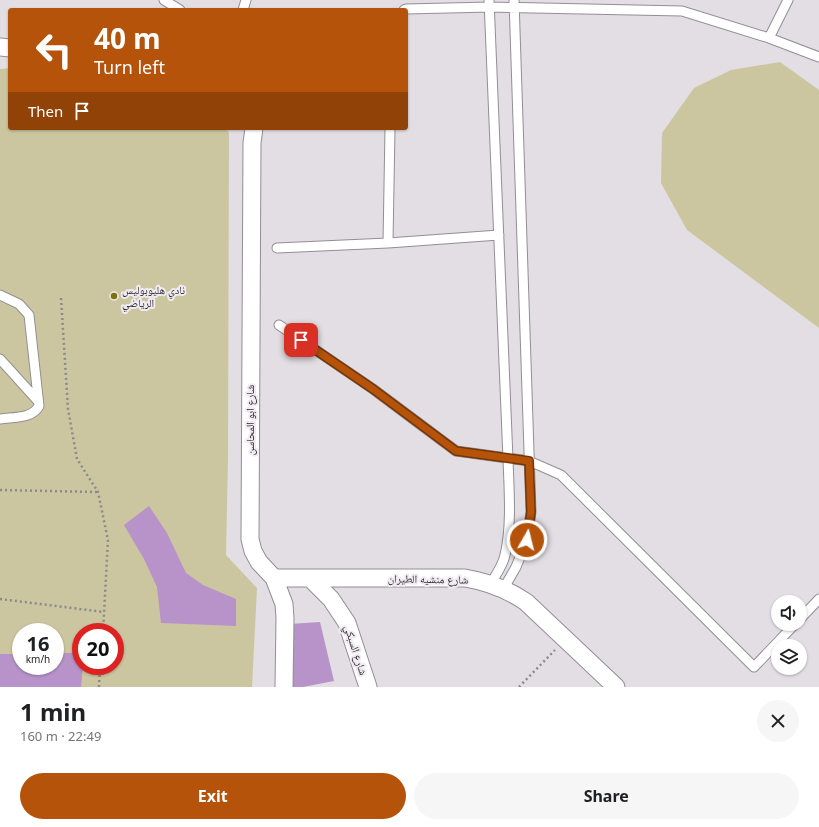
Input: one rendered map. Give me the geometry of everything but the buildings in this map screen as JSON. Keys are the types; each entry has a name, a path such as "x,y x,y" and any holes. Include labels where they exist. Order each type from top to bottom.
{"street":[{"name":"شارع ابو المحاسن","path":"251,133 250,539 253,550 259,562 274,578 284,604 284,687"},
{"name":"شارع منشيه الطيران","path":"274,578 465,578 497,586 526,602 616,687"},
{"name":"شارع السبكي","path":"310,578 331,599 347,622 368,687"}],"lane":[{"path":"164,0 177,8"},
{"path":"769,38 788,0"},
{"path":"408,9 490,3 682,11 769,38 819,57"},
{"path":"490,3 509,510 505,557 497,586"},
{"path":"497,586 516,567 527,540 531,512 514,4"},
{"path":"388,242 390,130"},
{"path":"277,248 499,235"},
{"path":"0,295 19,304 29,315 39,406 37,410 29,415 0,419"},
{"path":"279,325 373,389 456,451 529,461 561,475 754,667 788,631"},
{"path":"0,359 38,401"},
{"path":"807,612 819,599"}],"path":[{"path":"61,298 68,409 77,459 98,492 108,540 103,623"},
{"path":"0,490 98,492"},
{"path":"0,599 104,612"},
{"path":"519,687 565,639"},
{"path":"99,687 100,675"}],"shaded area":[{"path":"780,62 819,90 819,328 687,230 661,183 662,133 694,88 731,70"},
{"name":"نادي هليوبوليس الرياضي","path":"8,68 8,130 227,130 229,133 228,459 226,555 257,588 252,687 0,687 0,69"}],"place":[{"name":"نادي هليوبوليس الرياضي","path":"114,296"}],"route":[{"path":"301,340 373,389 456,451 529,461 531,512 527,540"}]}
